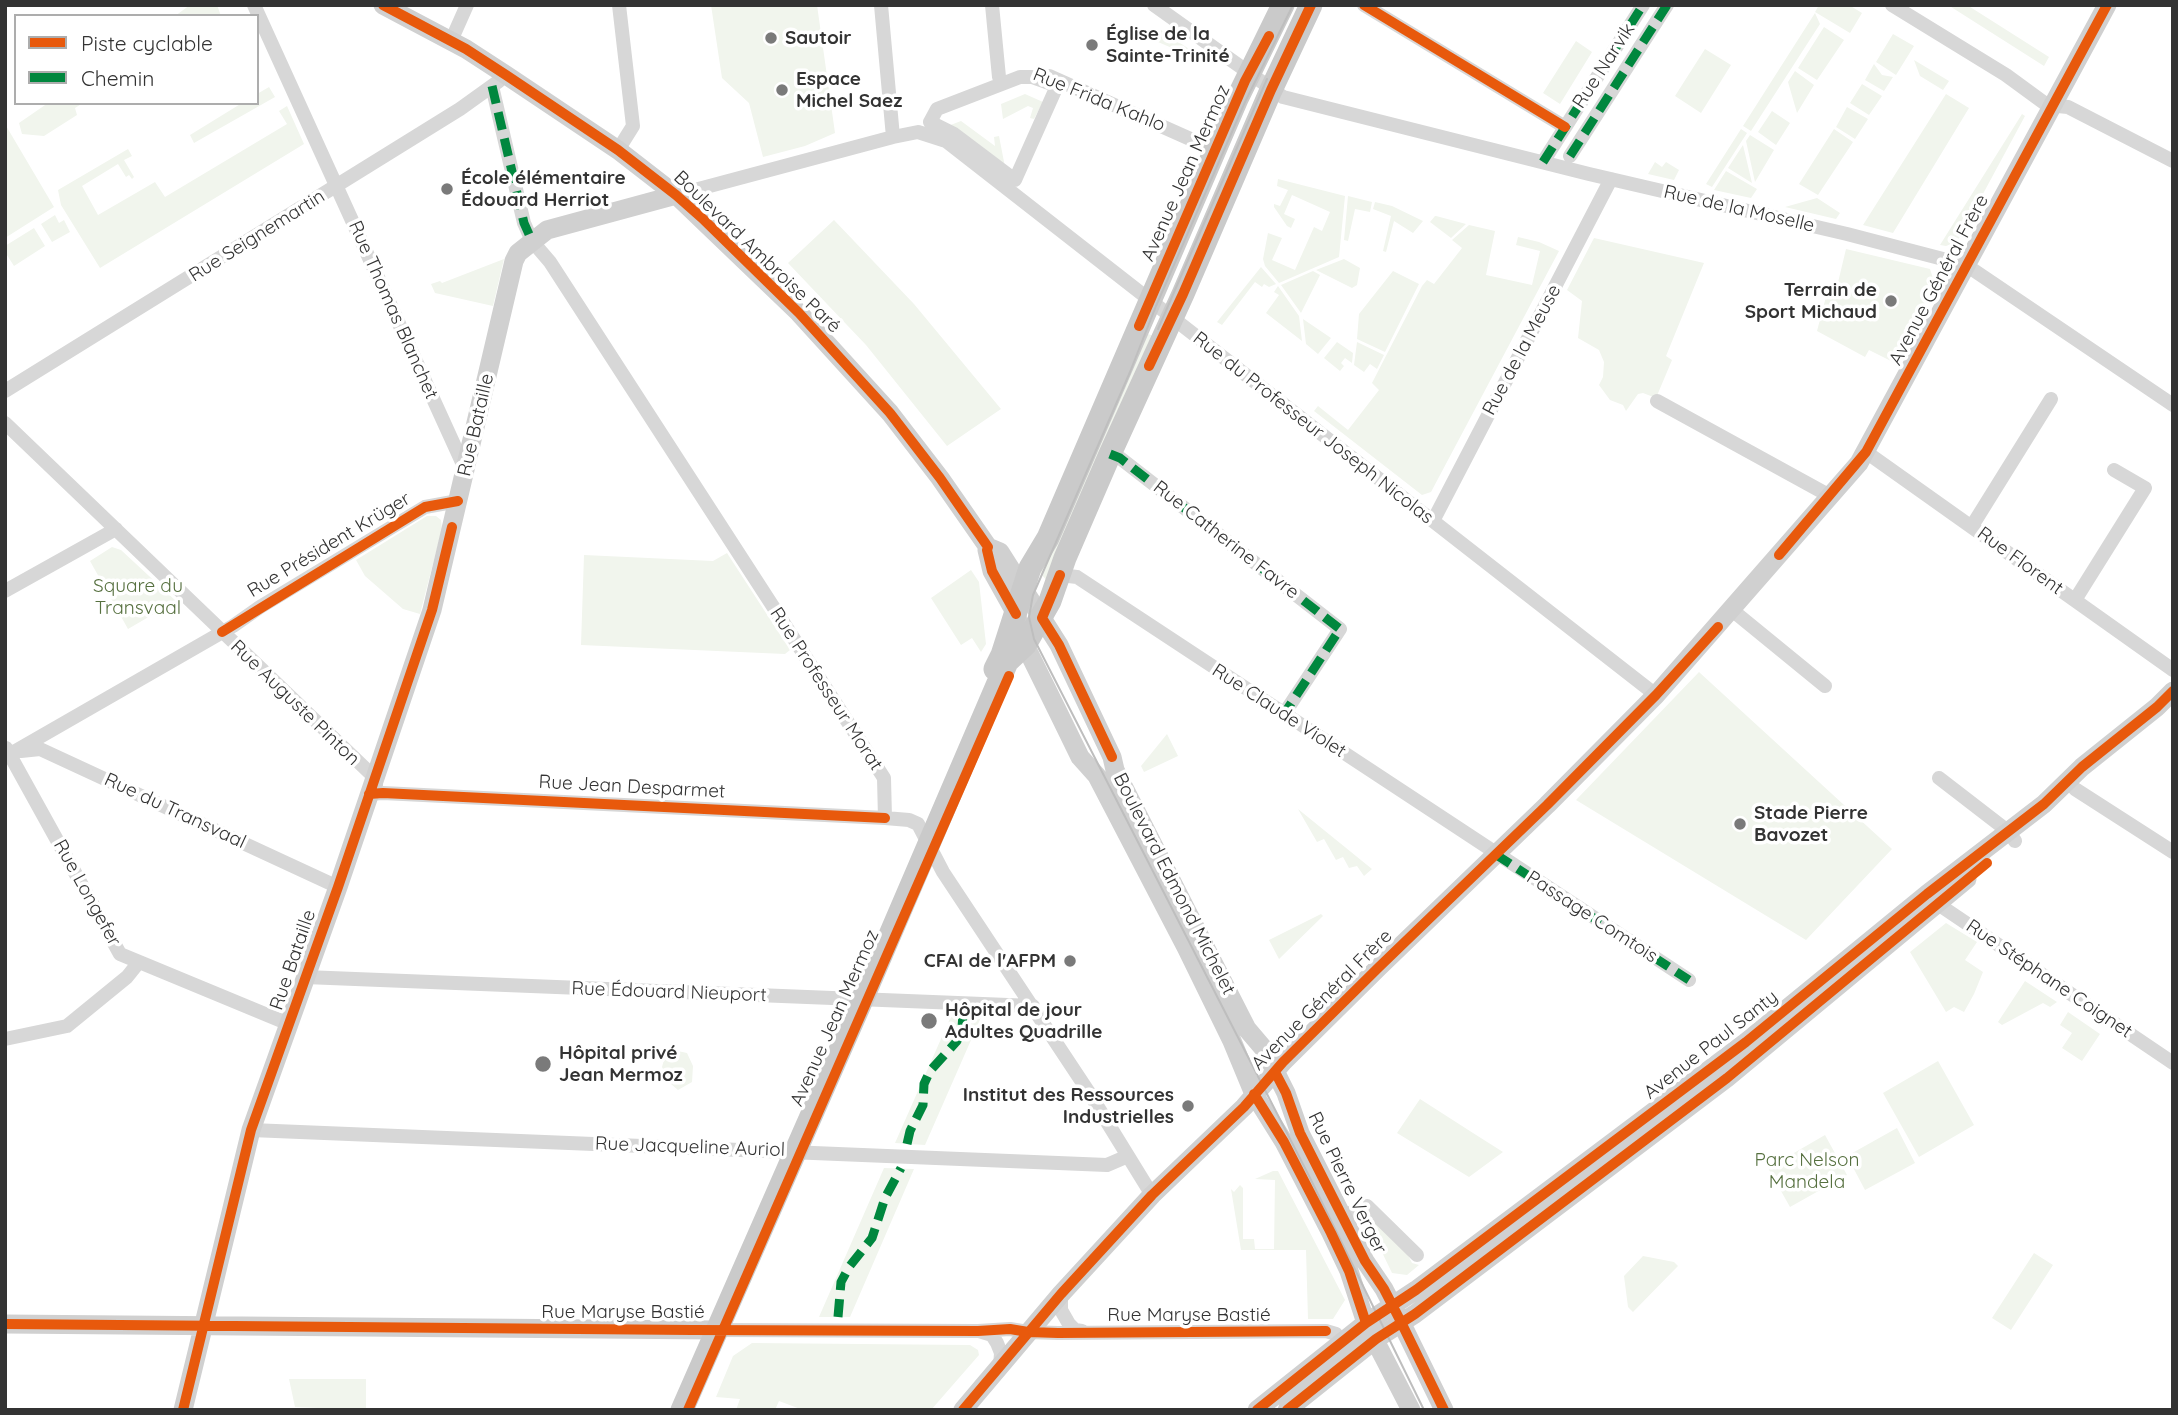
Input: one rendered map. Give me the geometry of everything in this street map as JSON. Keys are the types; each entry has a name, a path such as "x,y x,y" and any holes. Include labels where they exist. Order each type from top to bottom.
{"main road":[{"name":"Avenue Jean Mermoz","path":"926,838 971,719 1002,655 1030,568 1048,538 1215,150 1242,68 1269,36 1283,5"},
{"name":"Avenue Jean Mermoz","path":"673,1410 712,1330 926,838 1007,662 1025,645 1042,618 1110,454 1311,5"},
{"name":"Avenue Jean Mermoz","path":"682,1410 712,1330"}],"street":[{"name":"Boulevard Ambroise Paré","path":"383,5 451,41 499,80 618,150 676,195 799,313 846,364 898,424 988,547 1000,552 1023,588"},
{"path":"451,41 467,5"},
{"path":"618,150 633,126 619,5"},
{"path":"881,5 893,137"},
{"path":"992,5 999,77"},
{"name":"Rue de la Moselle","path":"1154,5 1283,97 1611,179 1847,233 1966,265 2173,405"},
{"path":"1364,5 1565,127"},
{"name":"Rue Narvik","path":"1543,162 1643,5"},
{"path":"1570,156 1667,5"},
{"path":"1892,5 2006,75 2047,105 2068,107 2173,161"},
{"name":"Avenue Général Frère","path":"963,1410 1060,1294 1152,1195 1656,695 1866,452 2107,5"},
{"name":"Rue Thomas Blanchet","path":"259,15 466,471"},
{"name":"Rue Frida Kahlo","path":"918,132 928,108 934,103 999,77 1024,71 1042,73 1215,150"},
{"path":"1020,77 1032,77 1057,86 1014,180 954,134 930,122 936,109 1020,77"},
{"path":"499,80 524,224 532,242 547,230 918,132"},
{"name":"Rue Seignemartin","path":"5,391 337,186 475,99 499,80"},
{"name":"Rue du Professeur Joseph Nicolas","path":"918,132 946,141 1656,695"},
{"name":"Rue de la Meuse","path":"1433,521 1611,179"},
{"name":"Rue Bataille","path":"183,1410 251,1130 374,788 432,610 514,261 518,253 532,242"},
{"name":"Rue Professeur Morat","path":"532,242 550,261 884,778 885,818"},
{"path":"1972,526 2051,399"},
{"path":"1657,401 1830,496"},
{"name":"Rue Auguste Pinton","path":"5,423 222,632 374,788"},
{"name":"Rue Thomas Blanchet","path":"445,424 456,432 476,431"},
{"name":"Rue Florent","path":"1866,452 2173,670"},
{"name":"Rue Catherine Favre","path":"1110,454 1120,458 1340,629 1284,714"},
{"path":"2075,600 2145,488 2114,470"},
{"name":"Rue Président Krüger","path":"7,753 222,632 425,507 458,501"},
{"path":"5,591 116,529"},
{"name":"Boulevard Ambroise Paré","path":"988,547 992,571 1016,614"},
{"name":"Rue Claude Violet","path":"1059,575 1077,578 1495,854"},
{"name":"Boulevard Edmond Michelet","path":"1023,588 1059,645 1112,757 1115,770 1241,1017 1264,1049 1275,1072"},
{"path":"1732,610 1825,686"},
{"name":"Boulevard Edmond Michelet","path":"1016,614 1025,645 1080,757 1097,776 1186,947 1232,1041 1254,1094"},
{"name":"Avenue Paul Santy","path":"2072,785 2082,767 2173,691"},
{"name":"Avenue Paul Santy","path":"1287,1410 1371,1331 1727,1077 1931,899 2072,785 2173,709"},
{"name":"Rue du Transvaal","path":"7,753 40,749 338,887"},
{"name":"Rue Longefer","path":"7,753 120,954 289,1024"},
{"path":"1939,778 2012,836"},
{"path":"2072,785 2173,852"},
{"name":"Rue Jean Desparmet","path":"374,788 885,818"},
{"path":"885,818 909,820 918,824 943,872 1033,1006 1152,1195"},
{"name":"Passage Comtois","path":"1495,854 1689,980"},
{"name":"Rue Stéphane Coignet","path":"1931,899 2173,1063"},
{"path":"5,1039 67,1026 127,977 139,961"},
{"name":"Rue Édouard Nieuport","path":"305,977 1033,1006"},
{"name":"Rue Pierre Verger","path":"1275,1072 1300,1133 1364,1261 1397,1314 1444,1410"},
{"name":"Rue Pierre Verger","path":"1254,1094 1284,1142 1331,1233 1349,1271 1371,1331 1410,1410"},
{"name":"Rue Jacqueline Auriol","path":"251,1130 1107,1165 1128,1156"},
{"name":"Rue Pierre Verger","path":"1343,1216 1367,1206 1418,1255"},
{"name":"Rue Maryse Bastié","path":"1060,1294 1061,1310 1075,1330 1101,1333"},
{"name":"Rue Maryse Bastié","path":"5,1324 712,1330 1010,1329 1028,1332 1101,1333 1326,1331 1336,1334 1348,1350"},
{"path":"978,1331 992,1335 997,1343 1001,1353 1000,1368"},
{"name":"Avenue Paul Santy","path":"1257,1410 1348,1350"}],"green space":[{"path":"190,5 217,5 220,14 178,14"},
{"name":"Espace Michel Saez","path":"711,5 817,5 835,133 805,146 763,157 749,103 722,78"},
{"path":"1819,5 1849,5 1862,13 1850,33 1815,12"},
{"path":"1948,5 1967,5 2049,57 2044,66"},
{"path":"1815,13 1820,24 1751,131 1743,126"},
{"path":"1824,27 1844,40 1817,80 1798,68"},
{"path":"1161,30 1195,53 1193,57 1158,42"},
{"path":"1893,34 1914,46 1896,75 1876,62"},
{"path":"1576,41 1592,52 1560,104 1543,93"},
{"path":"1705,49 1731,65 1701,113 1675,96"},
{"path":"1914,60 1949,81 1943,90 1920,76"},
{"path":"1874,64 1882,75 1893,77 1884,91 1865,80"},
{"path":"1795,71 1814,85 1797,113 1788,82"},
{"path":"1862,84 1882,96 1869,115 1850,103"},
{"path":"269,87 275,97 194,143 190,135 239,105 259,105 259,93"},
{"path":"1025,94 1043,102 1034,119 1030,118 1033,108 1028,106 1003,119 1001,104"},
{"path":"1946,94 1969,108 1893,233 1863,225"},
{"path":"45,105 80,105 75,108 77,115 44,136 22,134 19,123"},
{"path":"287,106 304,144 100,268 61,205 58,190 128,149 132,156 124,160 134,177 132,179 129,175 126,177 118,164 82,186 98,215 155,182 165,197 287,124 279,111"},
{"path":"1847,107 1868,119 1855,139 1836,127"},
{"path":"1772,111 1790,123 1776,145 1758,132"},
{"path":"2022,114 2025,116 1957,242 1940,245"},
{"path":"961,121 995,146 994,137 999,136 1005,167 948,126"},
{"path":"5,124 54,207 5,238"},
{"path":"1741,129 1747,133 1712,187 1706,184"},
{"path":"1834,129 1853,142 1818,195 1799,184"},
{"path":"1750,135 1774,150 1755,182 1746,141"},
{"path":"1743,145 1752,183 1728,168"},
{"path":"1655,162 1662,167 1666,162 1679,170 1674,180 1648,174"},
{"path":"1726,171 1757,189 1751,198 1714,190"},
{"path":"1278,179 1345,196 1339,257 1279,283 1265,266 1263,259 1268,233 1282,238 1272,260 1295,270 1314,227 1322,231 1330,212 1292,195 1284,214 1295,219 1291,228 1287,226 1274,207 1274,204 1280,206 1288,190 1277,186"},
{"path":"1348,196 1372,202 1370,212 1355,209 1348,241 1344,240"},
{"path":"1817,198 1840,213 1836,219 1785,207"},
{"path":"1375,202 1392,206 1423,221 1413,233 1394,221 1386,252 1383,251 1391,216 1373,209"},
{"path":"55,215 59,223 64,220 70,232 52,242 41,224"},
{"path":"1435,216 1466,224 1451,238 1430,222"},
{"path":"834,220 914,304 1001,409 947,446 866,345 788,263"},
{"path":"1469,225 1495,231 1486,275 1532,285 1540,251 1516,245 1518,237 1559,251 1431,492 1422,495 1314,411 1318,406 1348,430 1379,390 1372,383 1422,286 1427,280 1434,284 1462,248 1452,240"},
{"path":"34,228 45,246 14,266 5,252 5,246"},
{"path":"1594,238 1704,263 1666,356 1672,360 1656,398 1638,394 1626,411 1623,405 1610,400 1599,385 1603,377 1604,362 1599,350 1578,338 1582,301 1567,290"},
{"name":"Terrain de Sport Michaud","path":"1846,249 1930,269 1935,284 1893,362 1869,350 1865,357 1817,331 1827,293 1835,295"},
{"path":"504,259 493,306 435,293 431,284 440,281 442,283"},
{"path":"1344,259 1360,268 1357,285 1352,288 1316,270"},
{"path":"1261,267 1276,284 1269,287 1264,284 1262,287 1255,282 1222,325 1217,322"},
{"path":"1313,271 1320,275 1301,313 1281,285"},
{"path":"1393,271 1419,284 1385,352 1357,339 1359,314"},
{"path":"1278,286 1299,316 1302,341 1266,313 1279,295 1274,292"},
{"path":"1303,319 1331,338 1318,354 1306,344"},
{"path":"1143,332 1156,337 1050,584 1040,573"},
{"path":"1337,342 1353,353 1352,363 1345,358 1340,371 1324,358"},
{"path":"1357,342 1384,355 1377,369 1370,364 1364,372 1354,365"},
{"path":"427,516 436,516 441,520 442,529 420,614 403,609 365,576 356,560"},
{"name":"Square du Transvaal","path":"112,547 121,550 176,601 128,629 90,561"},
{"path":"727,553 790,650 785,654 581,645 584,555 713,561"},
{"path":"971,570 979,582 986,644 981,652 972,638 961,645 931,598"},
{"name":"Stade Pierre Bavozet","path":"1699,672 1892,849 1806,940 1576,800"},
{"path":"1167,734 1178,756 1144,772 1141,766"},
{"path":"1298,809 1372,869 1364,876 1357,866 1349,868 1343,857 1336,860 1324,839 1317,842"},
{"path":"1321,914 1323,916 1279,959 1269,940"},
{"path":"1946,923 1977,942 1965,960 1983,972 1964,1012 1954,1007 1946,1012 1910,952"},
{"path":"2025,981 2057,1002 2050,1007 2043,1003 2002,1025 1998,1022"},
{"path":"2068,1012 2100,1034 2082,1061 2062,1048 2072,1033 2060,1025"},
{"path":"952,1014 982,1015 925,1145 895,1143"},
{"path":"673,1050 687,1053 693,1066 692,1082 678,1090 671,1084 662,1067 665,1056"},
{"path":"1938,1061 1974,1125 1919,1157 1883,1093"},
{"path":"1420,1099 1503,1152 1469,1177 1397,1133"},
{"path":"1897,1128 1915,1163 1865,1190 1847,1156"},
{"name":"Parc Nelson Mandela","path":"1825,1135 1847,1175 1790,1207 1768,1168"},
{"path":"884,1168 914,1169 850,1317 819,1317"},
{"path":"1278,1171 1345,1300 1333,1319 1308,1319 1306,1250 1241,1250 1231,1189 1234,1192 1240,1185 1243,1188 1243,1239 1254,1239 1255,1249 1274,1249 1275,1180 1255,1179"},
{"path":"1369,1212 1405,1249 1412,1263 1419,1265 1407,1275 1392,1273 1364,1215"},
{"path":"2034,1253 2053,1265 2011,1330 1992,1318"},
{"path":"1643,1256 1674,1262 1678,1266 1633,1312 1628,1307 1624,1276"},
{"path":"752,1343 970,1345 978,1350 979,1355 931,1410 803,1410 779,1401 775,1410 736,1410 740,1399 716,1397 733,1356"},
{"path":"289,1379 366,1379 366,1410 295,1407"}],"tram line":[{"path":"1293,5 1245,102 1156,306 1033,595 1029,617 1034,639 1309,1176 1424,1410"},
{"path":"1158,329 1267,79"}],"marked path":[{"path":"1543,162 1643,5"},
{"path":"1570,156 1667,5"},
{"path":"492,86 524,223 532,241"},
{"path":"1110,454 1120,458 1340,629 1284,714"},
{"path":"1495,854 1689,980"},
{"path":"907,1144 910,1131 923,1105 924,1084 930,1071 957,1041 963,1014"},
{"path":"838,1317 841,1282 872,1238 885,1198 901,1168"}],"cycle path":[{"path":"383,5 466,49 506,75 618,150 702,218 799,313 890,413 988,547 992,571 1016,614"},
{"path":"1149,366 1311,5"},
{"path":"1364,5 1565,127"},
{"path":"1779,555 1866,452 2107,5"},
{"path":"1139,326 1245,81 1269,36"},
{"path":"222,632 425,507 458,501"},
{"path":"183,1410 251,1130 338,887 432,610 452,527"},
{"path":"1060,575 1042,618 1059,645 1112,757"},
{"path":"963,1410 1061,1294 1152,1195 1244,1107 1283,1062 1379,967 1547,805 1656,695 1718,627"},
{"path":"688,1410 1009,676"},
{"path":"1257,1410 1366,1323 1416,1290 1746,1042 1927,894 2044,804 2082,767 2173,691"},
{"path":"369,794 885,818"},
{"path":"1287,1410 1376,1339 1415,1314 1727,1078 1987,863"},
{"path":"1275,1072 1286,1093 1300,1133 1365,1261 1384,1289 1444,1410"},
{"path":"1254,1094 1284,1142 1331,1233 1349,1271 1366,1323"},
{"path":"5,1324 692,1330 1010,1329 1058,1333 1326,1331"}],"place":[{"name":"Sautoir","path":"771,38"},
{"name":"Église de la Sainte-Trinité","path":"1092,45"},
{"name":"Espace Michel Saez","path":"782,90"},
{"name":"École élémentaire Édouard Herriot","path":"447,189"},
{"name":"Terrain de Sport Michaud","path":"1891,301"},
{"name":"Stade Pierre Bavozet","path":"1740,824"},
{"name":"CFAI de l'AFPM","path":"1070,961"},
{"name":"Hôpital de jour Adultes Quadrille","path":"929,1021"},
{"name":"Hôpital privé Jean Mermoz","path":"543,1064"},
{"name":"Institut des Ressources Industrielles","path":"1188,1106"}]}
